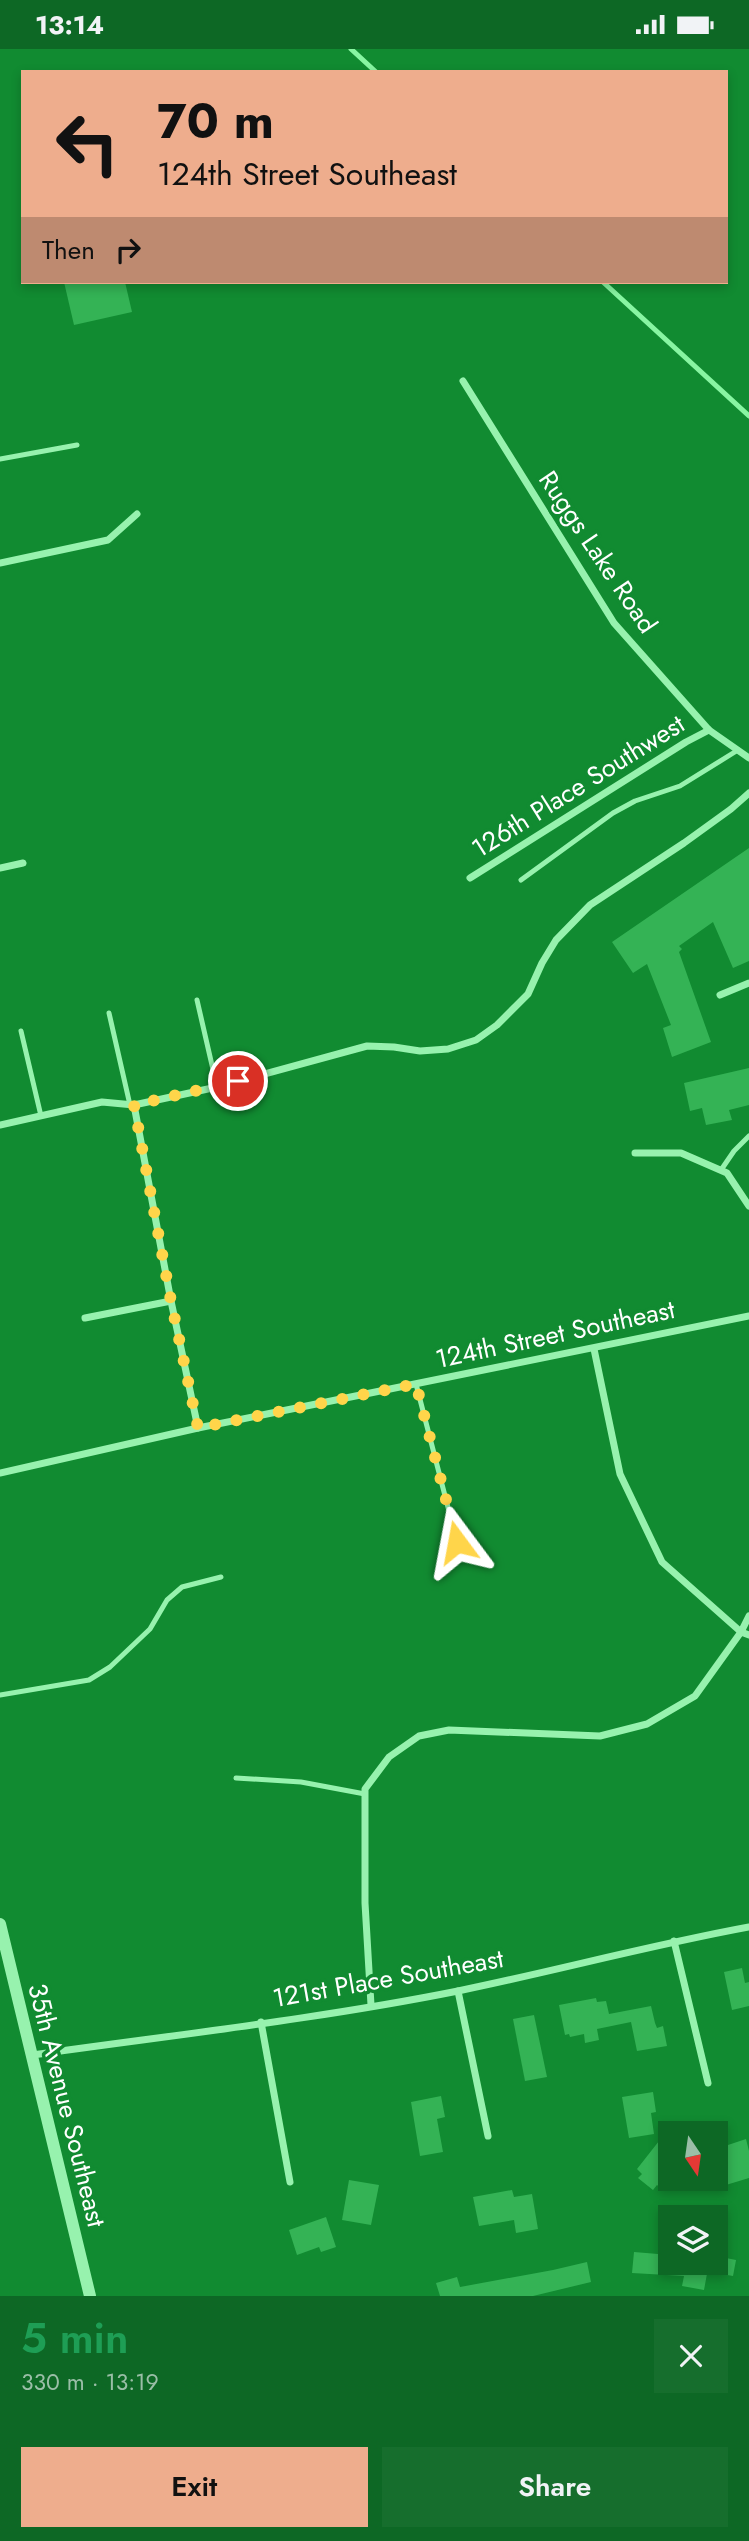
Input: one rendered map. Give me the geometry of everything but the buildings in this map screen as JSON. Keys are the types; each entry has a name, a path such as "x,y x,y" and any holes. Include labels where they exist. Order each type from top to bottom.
{"street":[{"name":"Ruggs Lake Road","path":"463,381 614,624 709,730 749,758"},
{"path":"0,563 108,540 137,514"},
{"name":"126th Place Southwest","path":"470,878 709,730"},
{"path":"0,1125 102,1102 132,1105 217,1087 367,1046 420,1051 448,1048 476,1040 498,1025 528,994 556,940 590,905 684,843 749,793"},
{"path":"0,868 23,863"},
{"path":"719,995 749,983"},
{"path":"132,1105 198,1428"},
{"path":"635,1153 681,1153 721,1170 727,1173 749,1206"},
{"path":"85,1318 171,1301"},
{"name":"124th Street Southeast","path":"0,1473 198,1428 749,1316"},
{"path":"594,1349 620,1474 662,1562 741,1632 749,1635"},
{"path":"371,2005 365,1903 365,1791 389,1757 419,1736 449,1730 600,1736 647,1724 695,1696 741,1632 749,1616"},
{"name":"35th Avenue Southeast","path":"0,1924 90,2296"},
{"name":"121st Place Southeast","path":"32,2055 458,1991 674,1941 749,1927"},
{"path":"674,1941 708,2083"},
{"path":"458,1991 488,2136"},
{"path":"261,2022 290,2182"}],"lane":[{"path":"0,459 76,445"},
{"path":"521,880 613,813 635,801 680,786 738,750"},
{"path":"197,1000 217,1087"},
{"path":"109,1013 132,1105"},
{"path":"21,1031 41,1116"},
{"path":"721,1170 749,1136"},
{"path":"416,1384 457,1542"},
{"path":"0,1695 89,1680 110,1667 150,1629 166,1600 182,1587 221,1577"},
{"path":"236,1778 301,1782 365,1791"}],"waterway":[{"path":"351,49 374,70"},
{"path":"605,284 749,416"}],"route":[{"path":"238,1081 134,1105 198,1428 416,1384 457,1542"}]}
